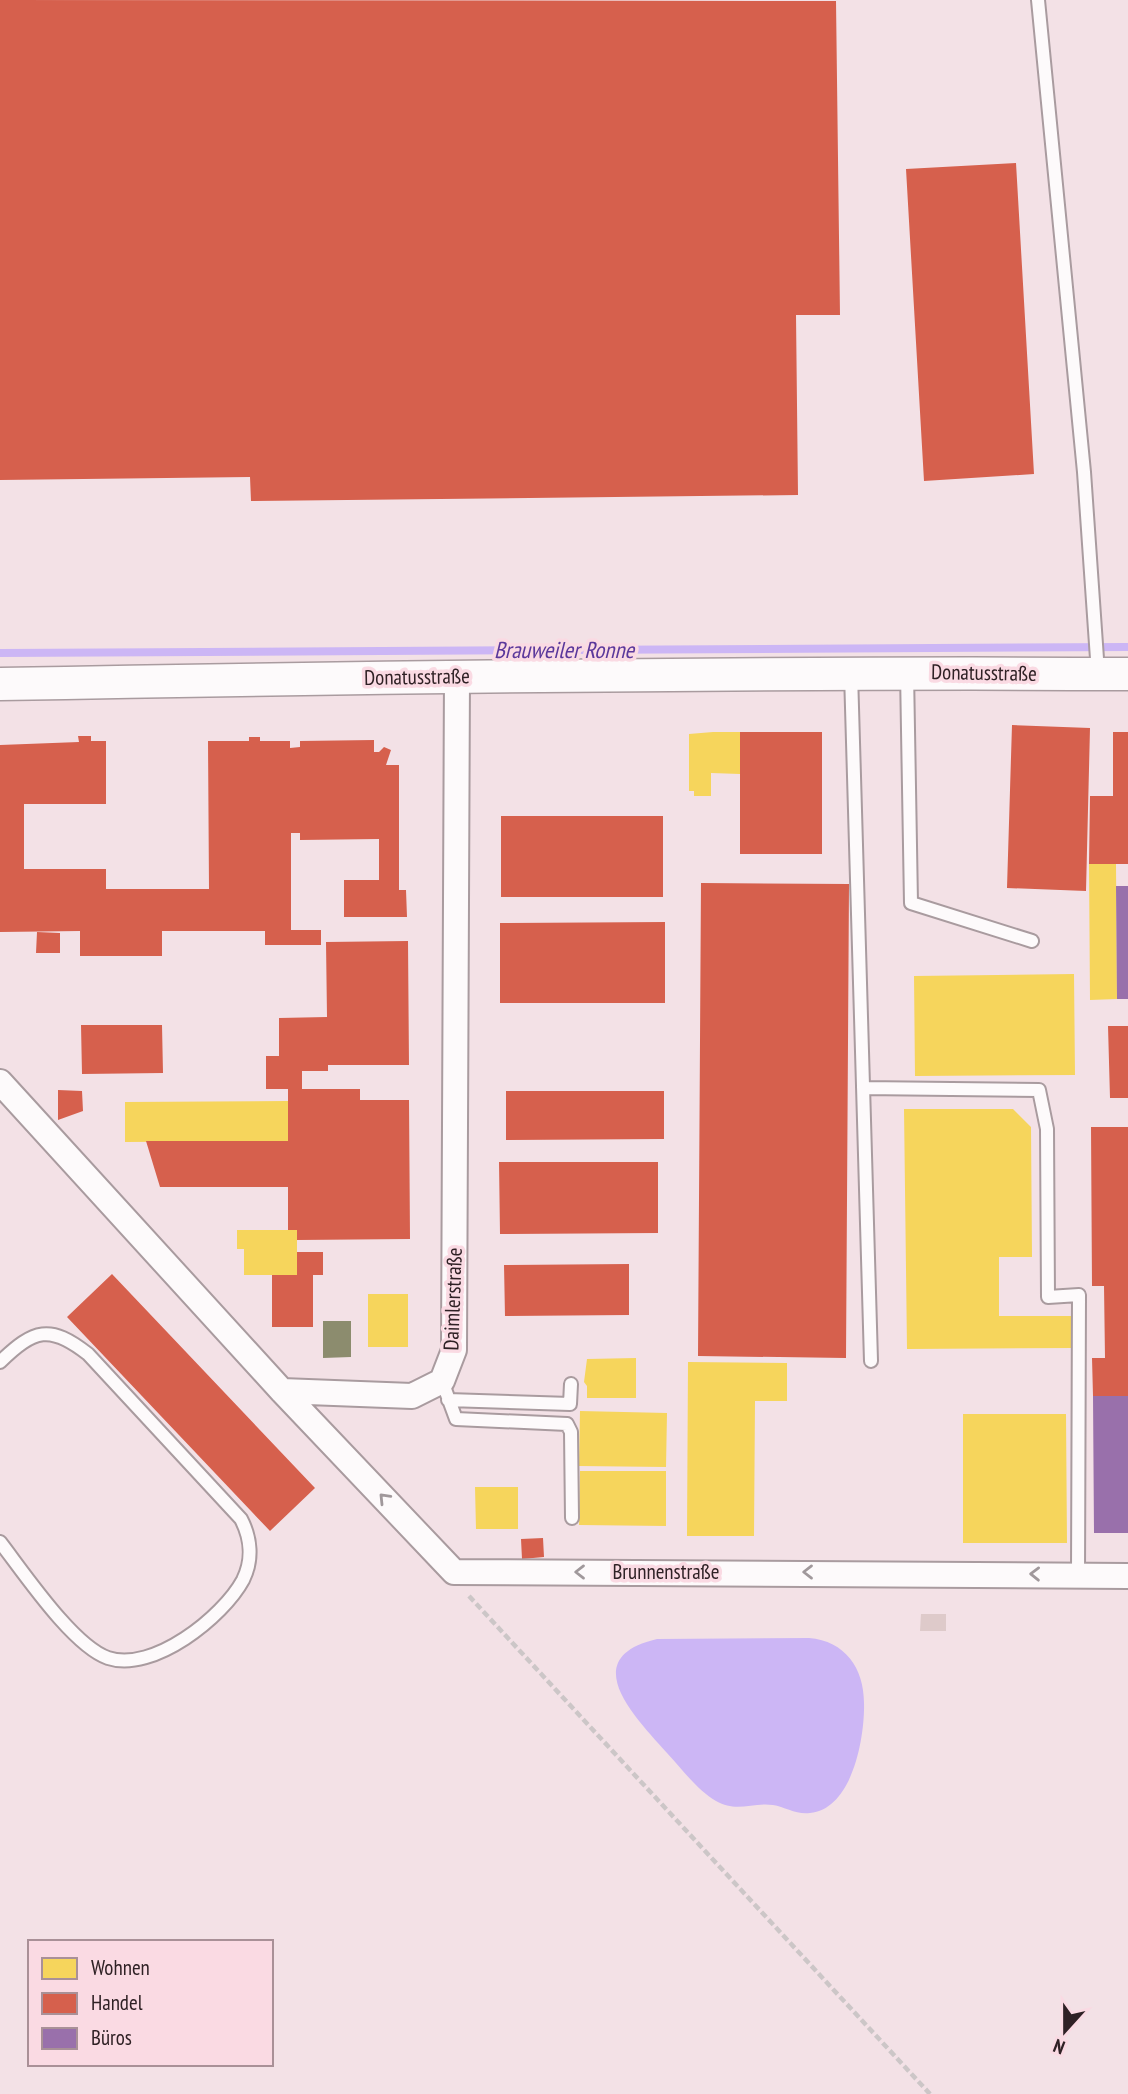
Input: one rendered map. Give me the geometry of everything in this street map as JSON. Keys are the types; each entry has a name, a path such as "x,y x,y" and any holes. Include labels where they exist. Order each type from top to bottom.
{"street":[{"name":"Donatusstraße","path":"0,684 457,676 1108,670"},
{"name":"Daimlerstraße","path":"282,1391 412,1396 445,1391 454,1350 457,676"},
{"path":"0,1083 282,1391 454,1572"},
{"name":"Brunnenstraße","path":"454,1572 1128,1576"}],"lane":[{"path":"1038,0 1084,472 1094,619 1108,670"},
{"path":"907,672 911,903 1032,941"},
{"path":"852,673 871,1361"},
{"path":"863,1088 1038,1090 1047,1129 1048,1297 1079,1295 1078,1575"},
{"path":"0,1362 17,1346 32,1338 48,1333 66,1337 88,1354 241,1519 249,1534 250,1554 244,1578 225,1606 169,1650 134,1661 109,1658 87,1645 63,1622 0,1542"},
{"path":"572,1384 570,1404 445,1391 456,1419 469,1422 567,1424 571,1432 572,1518"}],"path":[{"path":"454,1572 465,1592 930,2094"}],"shaded area":[{"path":"809,1638 833,1644 850,1658 860,1678 864,1703 862,1734 854,1769 837,1799 825,1808 810,1813 765,1804 731,1806 716,1801 702,1791 629,1707 620,1690 616,1674 620,1660 633,1648 657,1639"}],"building: Wohnen":[{"path":"740,732 740,774 711,773 711,796 694,796 694,791 689,791 689,734"},
{"path":"1089,864 1116,864 1117,999 1090,1000"},
{"path":"1074,974 1075,1075 915,1076 914,976"},
{"path":"288,1101 288,1141 125,1142 125,1102"},
{"path":"904,1109 1013,1109 1031,1127 1032,1257 999,1257 999,1316 1073,1316 1073,1348 907,1349"},
{"path":"237,1230 297,1230 297,1275 244,1275 244,1249 237,1249"},
{"path":"368,1294 408,1294 408,1347 368,1347"},
{"path":"636,1358 636,1398 587,1398 587,1386 584,1382 587,1359"},
{"path":"688,1362 787,1363 787,1401 755,1401 754,1536 687,1536"},
{"path":"580,1411 667,1413 666,1467 579,1466"},
{"path":"963,1414 1066,1414 1067,1543 963,1543"},
{"path":"580,1471 666,1471 666,1526 579,1525"},
{"path":"475,1487 518,1487 518,1529 476,1529"}],"building: Handel":[{"path":"0,0 836,1 840,315 796,315 798,495 251,501 250,477 0,480"},
{"path":"1016,163 1034,474 924,481 906,169"},
{"path":"1012,725 1090,728 1086,891 1007,888"},
{"path":"740,732 822,732 822,854 740,854"},
{"path":"1113,732 1128,732 1128,864 1089,864 1090,796 1113,796"},
{"path":"78,736 91,736 91,741 106,741 106,804 24,804 24,869 106,869 106,889 209,889 208,741 249,741 249,737 260,737 260,741 290,741 290,748 300,747 300,741 374,740 374,752 379,752 384,747 391,750 386,765 399,765 399,890 406,890 407,917 344,917 344,880 379,880 379,839 300,840 300,833 291,833 291,930 321,930 321,945 265,945 265,931 162,931 162,956 80,956 80,931 0,932 0,745 79,742"},
{"path":"501,816 663,816 663,897 501,897"},
{"path":"701,883 849,884 846,1358 698,1356"},
{"path":"665,922 665,1003 500,1003 500,923"},
{"path":"37,932 60,933 60,953 36,953"},
{"path":"408,941 409,1065 328,1065 328,1071 302,1071 302,1089 360,1089 360,1100 409,1100 410,1239 297,1240 297,1230 288,1230 288,1187 160,1187 146,1141 288,1141 288,1089 266,1089 266,1056 279,1056 279,1018 327,1017 326,942"},
{"path":"81,1025 162,1025 163,1073 82,1074"},
{"path":"1108,1026 1128,1026 1128,1098 1110,1098"},
{"path":"58,1090 82,1091 83,1111 58,1120"},
{"path":"506,1091 664,1091 664,1139 506,1140"},
{"path":"1091,1127 1128,1127 1128,1396 1093,1396 1092,1358 1105,1358 1104,1286 1092,1286"},
{"path":"499,1162 658,1162 658,1233 500,1234"},
{"path":"297,1252 323,1252 323,1275 313,1275 313,1327 272,1327 272,1275 297,1275"},
{"path":"629,1264 629,1315 505,1316 504,1265"},
{"path":"112,1274 315,1488 270,1531 67,1317"},
{"path":"543,1538 544,1557 522,1559 521,1539"}],"building: Büros":[{"path":"1116,886 1128,886 1128,999 1117,999"},
{"path":"1093,1396 1128,1396 1128,1533 1094,1533"}],"building: Industrie":[{"path":"323,1321 351,1321 351,1357 323,1358"}],"building: Sonstige":[{"path":"921,1614 946,1614 946,1631 920,1631"}],"waterway":[{"name":"Brauweiler Ronne","path":"0,653 1128,647"}]}
